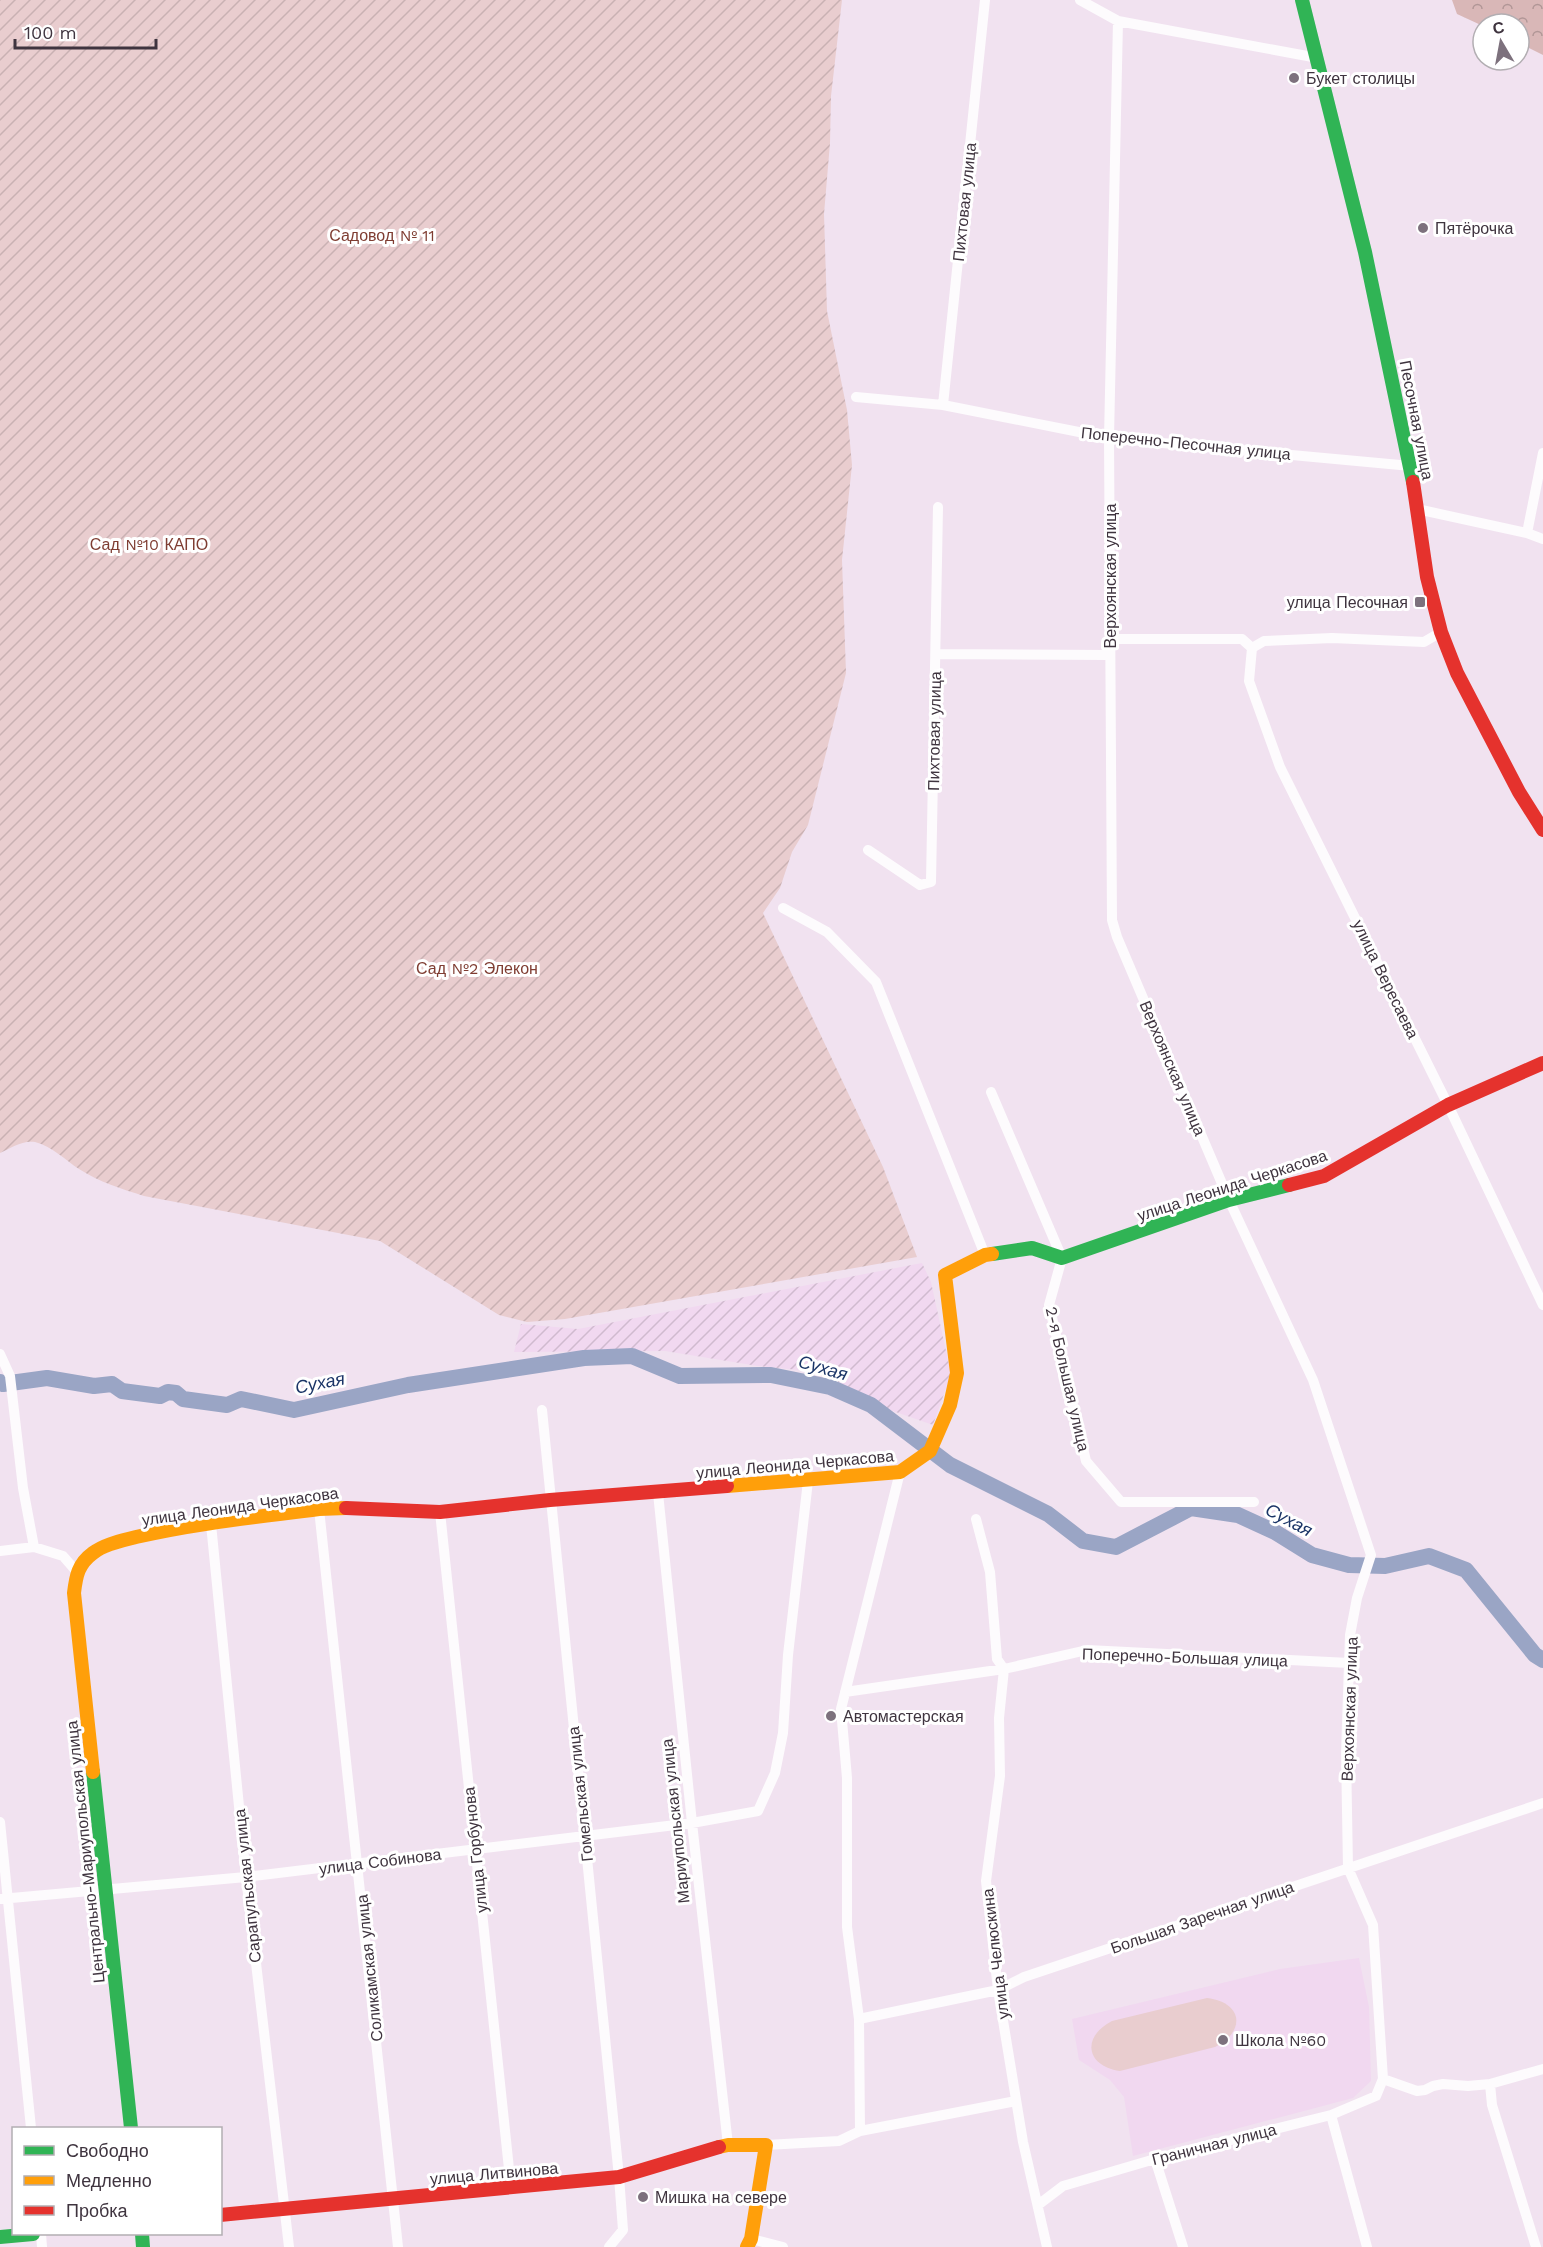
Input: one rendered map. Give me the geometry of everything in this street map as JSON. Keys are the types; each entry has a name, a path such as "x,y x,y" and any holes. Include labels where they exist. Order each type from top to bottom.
{"street":[{"name":"Пихтовая улица","path":"943,405 985,0"},
{"path":"1080,0 1118,21 1318,58"},
{"name":"Песочная улица","path":"1302,0 1365,252 1411,466 1427,577 1441,632 1457,673 1519,792 1543,830"},
{"name":"Верхоянская улица","path":"1118,21 1109,438 1112,920 1117,938 1229,1200 1313,1380 1371,1555 1350,1635 1346,1753 1348,1868 1373,1925 1383,2079"},
{"name":"Поперечно-Песочная улица","path":"856,397 943,405 1109,438 1411,466"},
{"path":"1527,533 1543,453"},
{"name":"Пихтовая улица","path":"868,850 920,885 931,882 938,507"},
{"path":"1417,509 1527,533 1543,539"},
{"path":"1110,639 1242,639 1252,648 1264,641 1332,638 1424,642 1441,632"},
{"name":"улица Вересаева","path":"1252,648 1249,681 1280,767 1448,1105 1543,1305"},
{"path":"936,654 1110,655"},
{"path":"783,908 826,932 876,982 985,1256"},
{"name":"улица Леонида Черкасова","path":"77,1572 88,1557 110,1544 154,1533 319,1509 364,1507 440,1512 550,1500 900,1472 930,1451 950,1405 957,1373 945,1275 985,1256 1032,1248 1062,1258 1229,1200 1324,1176 1448,1105 1543,1063"},
{"path":"991,1092 1062,1258"},
{"name":"2-я Большая улица","path":"1062,1258 1049,1305 1086,1461 1121,1502 1254,1502"},
{"path":"0,1354 10,1376 23,1488 34,1547"},
{"name":"Гомельская улица","path":"542,1410 619,2177 623,2230 609,2247"},
{"path":"860,2131 859,2019 847,1927 847,1778 841,1709 900,1472"},
{"name":"улица Собинова","path":"4,1899 105,1888 246,1877 692,1823 758,1811 775,1773 783,1733 788,1655 808,1481"},
{"name":"Мариупольская улица","path":"658,1493 728,2145"},
{"name":"Соликамская улица","path":"319,1509 398,2247"},
{"name":"улица Горбунова","path":"440,1512 511,2188"},
{"name":"улица Челюскина","path":"976,1519 990,1572 998,1659 1004,1669 999,1718 1000,1776 986,1881 998,1990 1016,2101 1047,2247"},
{"name":"Сарапульская улица","path":"212,1524 246,1877 289,2247"},
{"path":"0,1551 34,1547 63,1556 77,1572"},
{"name":"Центрально-Мариупольская улица","path":"77,1572 74,1593 131,2127"},
{"name":"Поперечно-Большая улица","path":"845,1692 1004,1669 1087,1650 1349,1663"},
{"name":"Большая Заречная улица","path":"859,2019 998,1990 1024,1977 1543,1803"},
{"path":"0,1821 4,1899 31,2127"},
{"path":"1383,2079 1417,2091 1443,2084 1468,2086 1490,2084 1543,2069"},
{"name":"Граничная улица","path":"1038,2205 1064,2186 1155,2159 1331,2115 1376,2096 1383,2079"},
{"path":"1490,2084 1492,2105 1536,2247"},
{"path":"783,2247 749,2243 766,2145 839,2141 860,2131 1016,2101"},
{"path":"1331,2115 1367,2247"},
{"name":"улица Литвинова","path":"222,2215 619,2177 728,2145 766,2145"},
{"path":"1155,2159 1182,2247"},
{"path":"0,2237 22,2235"}],"shaded area":[{"path":"922,1263 931,1282 951,1374 933,1425 890,1410 820,1372 758,1366 665,1351 514,1352 521,1324 578,1329"},
{"name":"Школа №60","path":"1359,1958 1369,2007 1371,2081 1353,2098 1133,2156 1124,2097 1110,2080 1079,2060 1072,2019 1280,1969"}],"green space":[{"path":"0,0 842,0 831,96 824,214 827,311 847,410 852,465 842,560 846,673 808,825 792,852 780,888 763,913 883,1167 917,1257 565,1319 527,1322 499,1315 380,1241 144,1196 94,1178 53,1150 35,1142 21,1143 0,1153"},
{"path":"1452,0 1543,0 1543,55 1531,49 1531,12 1471,12 1471,20 1457,14"},
{"path":"1207,1998 1228,2005 1236,2018 1236,2026 1232,2033 1215,2047 1120,2071 1109,2068 1094,2057 1092,2043 1095,2035 1112,2021"}],"waterway":[{"name":"Сухая","path":"0,1382 3,1384 47,1378 94,1386 112,1384 122,1391 160,1396 168,1392 176,1393 183,1399 227,1405 241,1399 294,1410 408,1385 584,1358 632,1356 680,1376 771,1375 830,1387 871,1405 950,1465 1048,1514 1083,1541 1116,1547 1191,1508 1238,1515 1275,1532 1312,1555 1349,1565 1385,1566 1429,1556 1466,1570 1535,1655 1543,1660"}],"traffic: fast":[{"path":"1302,0 1365,252 1413,482"},
{"path":"992,1254 1032,1248 1062,1258 1229,1200 1289,1185"},
{"path":"93,1772 131,2127"},
{"path":"0,2237 22,2235"},
{"path":"142,2235 143,2247"}],"traffic: slow":[{"path":"727,1486 900,1472 930,1451 950,1405 957,1373 945,1275 985,1255 992,1254"},
{"path":"93,1772 74,1593 79,1571 88,1557 108,1545 159,1532 319,1509 346,1508"},
{"path":"719,2147 766,2145 751,2239 747,2247"}],"traffic: jam":[{"path":"1413,482 1427,577 1441,632 1457,673 1519,792 1543,830"},
{"path":"1289,1185 1324,1176 1448,1105 1543,1063"},
{"path":"346,1508 440,1512 550,1500 727,1486"},
{"path":"222,2215 619,2177 719,2147"}],"place":[{"name":"Букет столицы","path":"1294,78"},
{"name":"Пятёрочка","path":"1423,228"},
{"name":"улица Песочная","path":"1420,602"},
{"name":"Автомастерская","path":"831,1716"},
{"name":"Школа №60","path":"1223,2040"},
{"name":"Мишка на севере","path":"643,2197"}],"park label":[{"name":"Садовод № 11","path":"382,235"},
{"name":"Сад №10 КАПО","path":"149,544"},
{"name":"Сад №2 Элекон","path":"477,968"}]}
